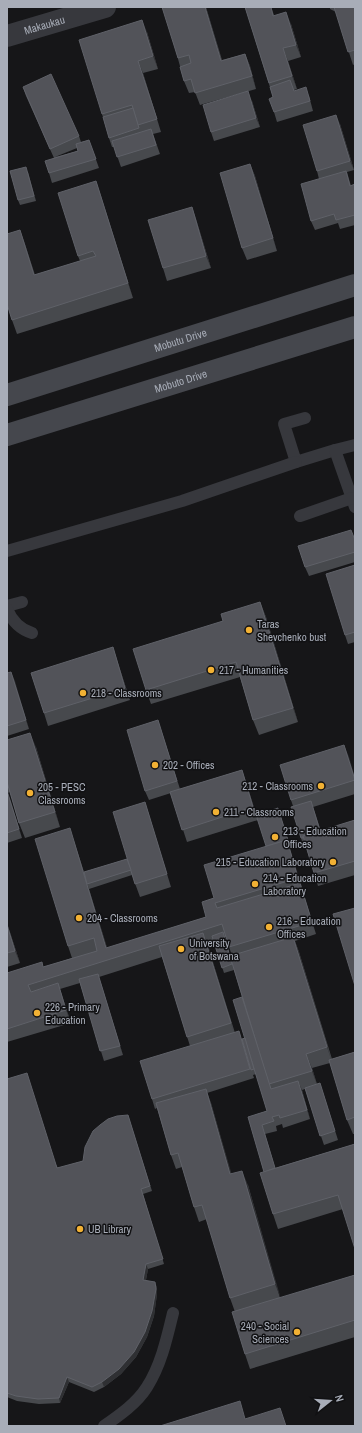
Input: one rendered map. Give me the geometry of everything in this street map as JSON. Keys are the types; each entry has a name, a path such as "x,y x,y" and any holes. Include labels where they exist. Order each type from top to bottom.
{"main road":[{"name":"Mobutu Drive","path":"7,396 355,285"},
{"name":"Mobuto Drive","path":"7,435 355,327"}],"street":[{"name":"Makaukau","path":"7,36 104,7"}],"lane":[{"path":"296,462 284,424 305,418"},
{"path":"7,550 182,501 296,462 355,444"},
{"path":"300,516 354,503 335,450"},
{"path":"22,602 7,608 12,621 26,631 32,633"},
{"path":"104,1426 120,1416 147,1387 158,1364 173,1313"}],"building":[{"path":"162,7 205,7 221,61 245,54 252,76 195,93 191,79 184,81 180,67 191,63 189,55 178,58"},
{"path":"245,7 271,7 273,16 286,12 296,45 283,48 292,76 269,83"},
{"path":"334,7 355,7 355,50 348,52"},
{"path":"142,20 153,56 138,61 157,119 138,125 132,105 102,114 79,40"},
{"path":"51,74 79,136 50,149 23,87"},
{"path":"290,80 294,91 306,87 310,101 274,112 269,99 273,97 270,87"},
{"path":"248,91 256,118 211,132 203,105"},
{"path":"133,108 139,128 109,138 103,117"},
{"path":"336,115 350,161 317,171 303,125"},
{"path":"151,129 156,145 117,157 112,141"},
{"path":"89,140 96,159 49,173 45,161 78,151 76,144"},
{"path":"250,164 273,238 242,248 220,173"},
{"path":"26,167 34,196 18,200 10,171"},
{"path":"346,171 350,186 355,184 355,215 336,220 334,214 311,221 301,184"},
{"path":"96,181 128,283 12,320 7,304 7,234 20,230 34,275 96,256 93,251 78,256 58,193"},
{"path":"192,207 206,256 163,268 148,220"},
{"path":"351,530 355,540 355,552 305,567 298,546"},
{"path":"355,565 355,632 345,635 326,574"},
{"name":"217 - Humanities","path":"260,602 293,708 253,720 236,662 146,690 133,649 223,621 221,614"},
{"name":"218 - Classrooms","path":"113,647 125,688 44,713 31,673"},
{"path":"11,672 26,720 7,726 7,673"},
{"name":"202 - Offices","path":"158,720 177,781 145,791 127,730"},
{"name":"205 - PESC Classrooms","path":"30,733 55,812 19,823 7,782 7,740"},
{"name":"212 - Classrooms","path":"344,745 355,780 291,800 280,765"},
{"name":"211 - Classrooms","path":"242,770 253,807 182,830 170,792"},
{"path":"7,791 19,829 7,833"},
{"name":"213 - Education Offices","path":"311,801 320,831 301,838 291,807"},
{"path":"145,802 167,874 135,884 113,812"},
{"name":"213 - Education Offices","path":"278,808 288,840 266,846 256,815"},
{"name":"215 - Education Laboratory","path":"355,820 355,861 314,873 303,836"},
{"path":"70,828 106,948 206,917 202,902 214,898 204,865 287,840 298,878 215,903 217,908 300,883 312,922 229,947 222,924 28,985 31,992 58,983 66,1010 7,1029 7,973 42,962 43,967 97,951 94,938 68,946 35,839"},
{"path":"127,859 131,870 87,884 84,872"},
{"path":"355,908 355,986 333,914"},
{"path":"7,925 15,951 7,953"},
{"path":"223,932 232,964 222,968 212,936"},
{"path":"203,933 231,1023 187,1037 159,946"},
{"path":"293,937 327,1047 306,1054 312,1071 269,1084 230,956"},
{"path":"98,974 120,1046 100,1051 79,979"},
{"path":"242,997 271,1089 298,1081 307,1110 280,1118 279,1115 272,1117 274,1121 262,1125 275,1168 264,1172 248,1117 267,1111 233,1000"},
{"path":"239,1031 250,1069 152,1099 140,1061"},
{"path":"245,1038 254,1069 251,1070 242,1039"},
{"path":"355,1052 355,1117 347,1120 329,1060"},
{"name":"UB Library","path":"27,1073 57,1168 83,1161 85,1147 93,1131 108,1119 128,1115 150,1186 141,1189 163,1259 146,1264 143,1280 155,1282 156,1289 152,1311 145,1332 134,1352 119,1369 102,1382 92,1387 67,1377 59,1398 38,1399 16,1396 7,1393 7,1079"},
{"path":"320,1083 335,1131 320,1136 305,1088"},
{"path":"206,1089 230,1174 242,1171 275,1284 230,1298 202,1205 194,1207 178,1153 171,1155 156,1103"},
{"path":"355,1144 355,1249 338,1195 273,1214 260,1173"},
{"name":"240 - Social Sciences","path":"355,1275 355,1320 245,1354 232,1312"},
{"path":"240,1401 245,1419 280,1408 286,1426 160,1426"}],"place":[{"name":"Taras Shevchenko bust","path":"249,630"},
{"name":"217 - Humanities","path":"211,670"},
{"name":"218 - Classrooms","path":"83,693"},
{"name":"202 - Offices","path":"155,765"},
{"name":"212 - Classrooms","path":"321,786"},
{"name":"205 - PESC Classrooms","path":"30,793"},
{"name":"211 - Classrooms","path":"216,812"},
{"name":"213 - Education Offices","path":"275,837"},
{"name":"215 - Education Laboratory","path":"333,862"},
{"name":"214 - Education Laboratory","path":"255,884"},
{"name":"204 - Classrooms","path":"79,918"},
{"name":"216 - Education Offices","path":"269,927"},
{"name":"University of Botswana","path":"181,949"},
{"name":"226 - Primary Education","path":"37,1013"},
{"name":"UB Library","path":"80,1229"},
{"name":"240 - Social Sciences","path":"297,1332"}]}
